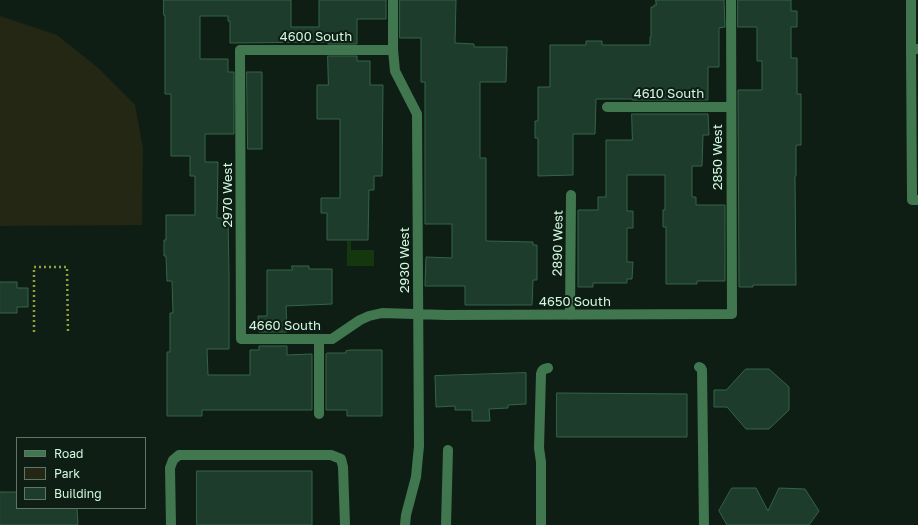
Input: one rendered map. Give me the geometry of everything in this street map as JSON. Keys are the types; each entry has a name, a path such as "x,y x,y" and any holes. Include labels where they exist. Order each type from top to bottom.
{"lane":[{"name":"2930 West","path":"393,0 394,71 417,114 419,446 416,477 406,515 405,525"},
{"name":"2850 West","path":"731,0 732,314"},
{"path":"911,0 915,49 912,200 918,200"},
{"name":"4600 South","path":"240,50 393,50"},
{"name":"2970 West","path":"240,50 241,339"},
{"name":"4610 South","path":"607,107 731,107"},
{"name":"2890 West","path":"570,315 571,195"},
{"name":"4660 South","path":"241,339 332,339 360,320 376,314 418,314"},
{"name":"4650 South","path":"418,314 732,314"},
{"path":"319,339 319,414"},
{"path":"699,367 702,370 704,525"},
{"path":"541,525 541,462 539,448 541,371 548,368"},
{"path":"446,525 448,450"},
{"path":"170,525 170,468 173,460 179,455 331,455 341,459 343,467 345,525"}],"path":[{"path":"34,332 34,267 67,267 68,333"}],"green space":[{"path":"0,16 57,35 97,67 135,105 143,148 142,225 0,226"}],"shaded area":[{"path":"347,241 351,241 351,250 374,250 374,266 347,266"}],"building":[{"path":"164,0 291,0 291,27 319,27 319,0 386,0 386,19 357,19 357,44 328,44 328,42 230,43 230,21 228,21 228,16 200,16 200,59 228,59 228,72 234,72 234,134 205,134 205,162 218,162 217,218 228,218 229,275 229,349 207,349 208,375 250,375 250,350 259,350 259,346 287,346 287,355 312,354 312,410 202,410 202,416 167,416 167,352 170,352 170,313 173,313 172,281 167,281 166,256 164,256 164,240 166,240 166,215 195,215 195,176 190,176 190,156 171,156 171,94 165,94"},
{"path":"400,0 456,0 455,43 474,44 474,47 507,47 506,82 480,82 480,158 486,158 486,241 533,242 533,245 537,245 537,280 533,280 532,305 465,305 465,286 425,286 426,257 452,258 452,224 425,224 425,82 421,82 421,38 400,38"},
{"path":"656,0 724,0 725,27 719,28 719,67 708,67 708,100 596,99 595,134 573,134 573,175 538,176 538,138 535,138 535,121 538,121 538,87 550,87 550,45 586,45 586,41 602,41 602,45 650,45 651,7 656,5"},
{"path":"738,0 791,0 791,11 797,11 797,27 791,27 791,58 797,58 797,94 801,94 801,145 796,146 795,176 796,285 753,285 753,287 739,287 738,90 762,90 762,61 757,61 757,27 738,27"},
{"path":"328,56 357,56 357,61 370,61 370,85 383,85 382,176 374,176 374,190 369,190 368,240 327,240 327,213 321,213 321,198 340,198 340,119 317,119 317,85 328,85"},
{"path":"247,72 262,72 262,149 248,149"},
{"path":"632,114 708,114 709,135 703,135 702,166 692,166 692,197 696,197 696,205 725,205 725,281 697,281 697,284 666,284 666,227 663,227 663,210 665,210 665,175 627,175 627,211 633,211 633,228 627,228 627,262 633,262 632,279 627,279 627,283 593,283 593,287 578,287 578,210 598,210 598,197 606,197 606,140 632,140"},
{"path":"292,266 309,266 309,269 332,269 332,304 286,306 287,332 259,332 258,316 267,316 267,270 292,270"},
{"path":"0,282 17,282 17,288 28,288 28,307 17,307 17,313 0,313"},
{"path":"382,350 382,416 347,416 347,410 326,410 326,354 346,353 346,351"},
{"path":"746,369 769,369 789,387 789,410 769,429 746,429 727,407 714,407 714,390 726,390"},
{"path":"526,373 526,404 508,405 508,408 489,409 490,421 472,421 472,410 455,410 455,406 436,407 435,376"},
{"path":"557,393 687,394 687,437 557,437"},
{"path":"197,471 312,471 312,525 197,525"},
{"path":"732,488 756,488 768,511 779,488 805,489 819,511 809,525 727,525 719,511"},
{"path":"0,492 16,492 16,509 77,509 78,525 0,525"}]}
